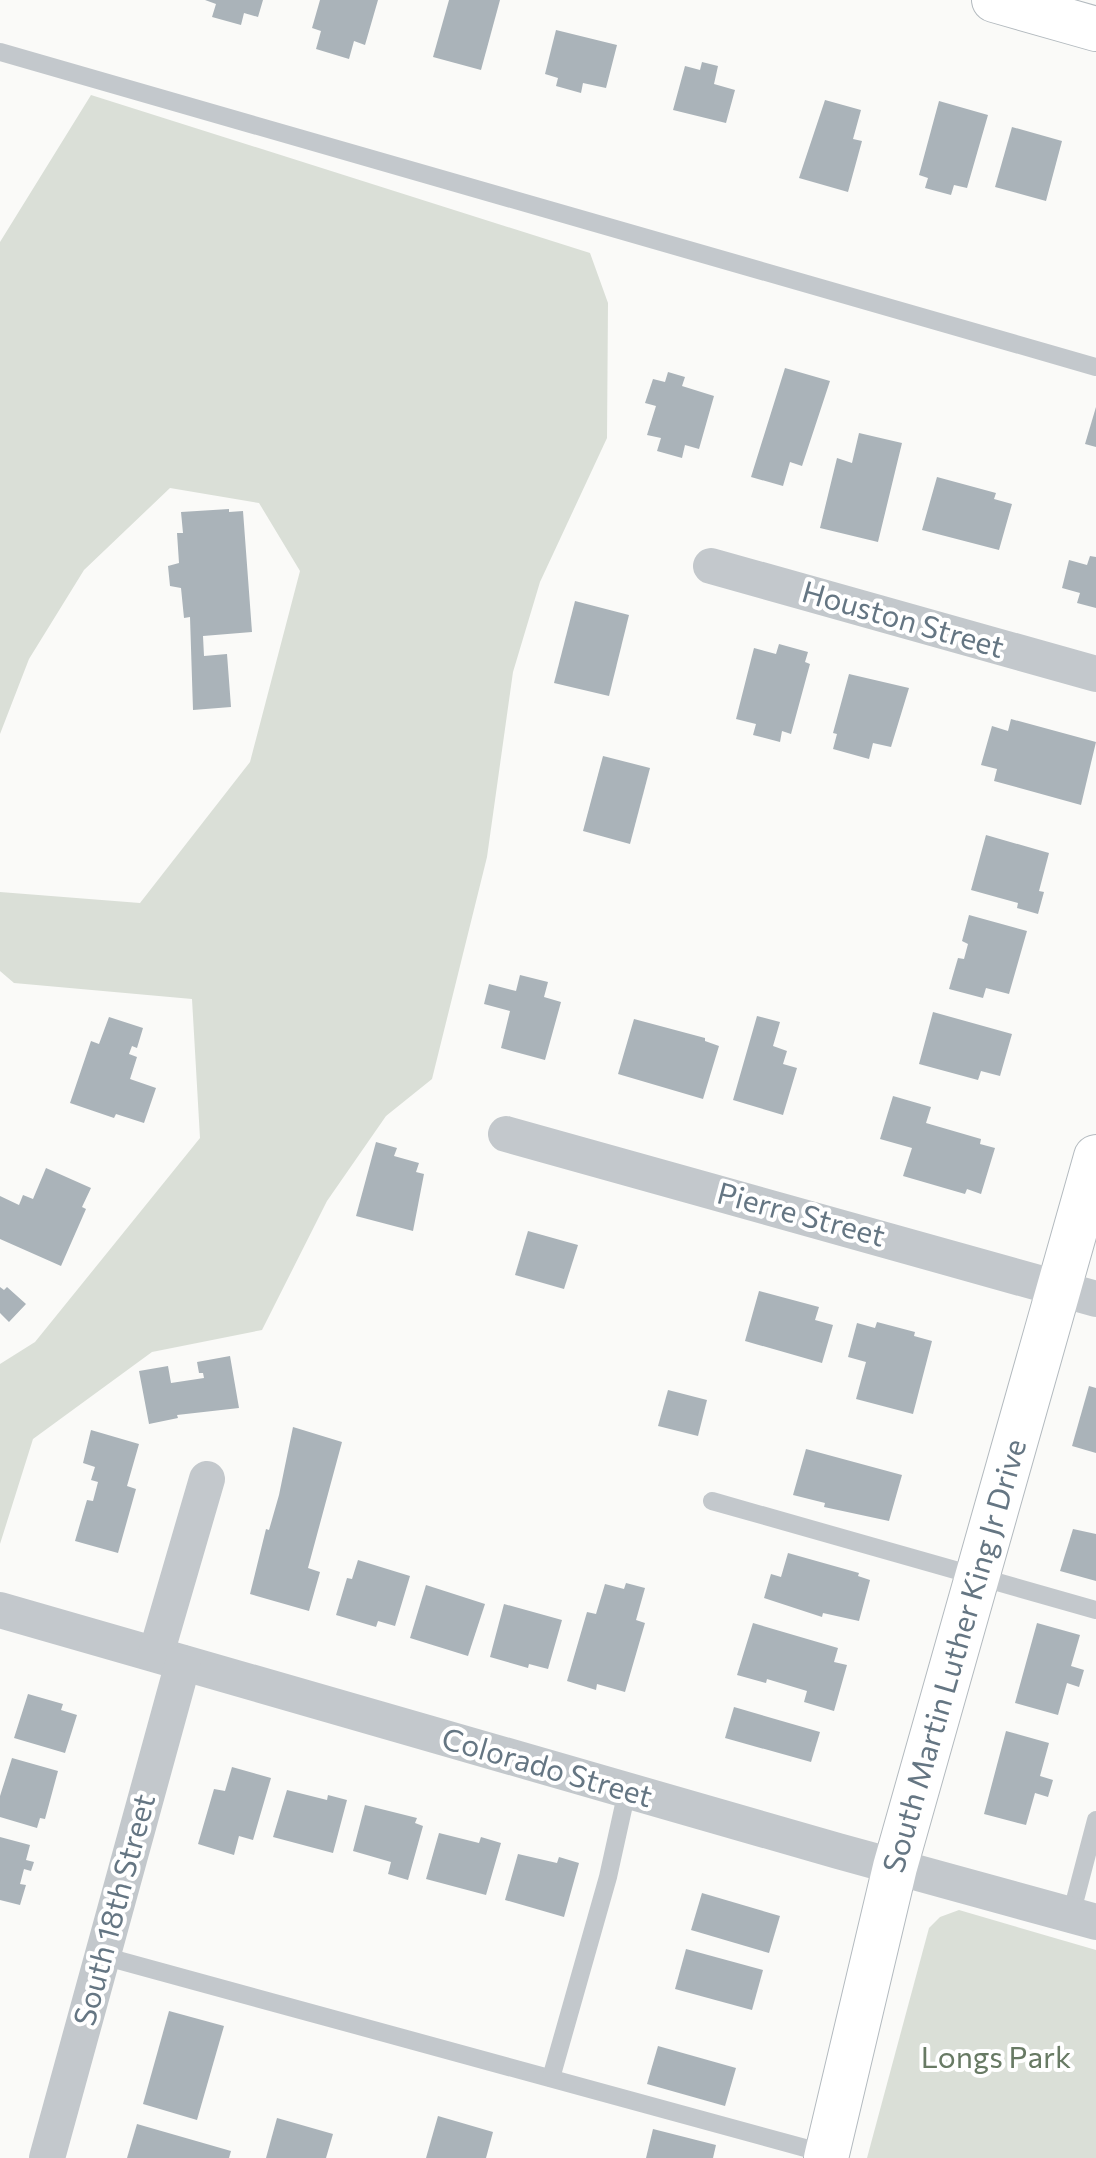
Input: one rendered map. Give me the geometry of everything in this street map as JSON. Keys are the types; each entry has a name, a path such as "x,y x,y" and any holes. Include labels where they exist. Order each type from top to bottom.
{"street":[{"path":"994,0 1096,29"},
{"name":"Houston Street","path":"711,566 1096,674"},
{"name":"Pierre Street","path":"506,1134 1078,1293"},
{"name":"South Martin Luther King Jr Drive","path":"826,2156 895,1867 977,1577 1078,1293 1096,1157"},
{"name":"South 18th Street","path":"47,2158 103,1956 207,1479"},
{"name":"Colorado Street","path":"0,1610 627,1791 1083,1918"}],"lane":[{"path":"0,52 1096,367"},
{"path":"712,1501 1096,1610"},
{"path":"551,2078 608,1877 627,1791"},
{"path":"1083,1918 1096,1820"},
{"path":"103,1956 826,2156"}],"green space":[{"path":"91,95 590,253 608,303 607,438 540,582 513,672 487,857 432,1079 386,1116 327,1201 262,1330 152,1352 33,1439 0,1544 0,1364 35,1342 200,1138 192,999 14,983 0,971 0,892 140,903 250,762 300,571 259,503 170,488 84,570 29,659 0,734 0,242"},
{"name":"Longs Park","path":"959,1910 1096,1950 1096,2158 867,2158 929,1928 940,1917"}],"building":[{"path":"205,0 263,0 258,17 244,13 241,25 212,17 216,4"},
{"path":"320,0 378,0 365,45 354,41 349,59 316,49 321,31 312,28"},
{"path":"449,0 500,0 481,70 433,57"},
{"path":"556,30 617,45 606,88 583,83 581,93 556,86 558,78 545,74"},
{"path":"702,62 718,66 714,84 735,90 726,123 673,110 685,66 700,70"},
{"path":"825,100 861,110 853,139 862,141 848,192 799,178"},
{"path":"939,101 988,115 967,188 954,185 951,195 925,188 928,178 919,175"},
{"path":"1012,127 1062,141 1046,201 995,187"},
{"path":"785,368 830,381 802,466 790,462 783,486 751,477"},
{"path":"668,372 685,377 682,386 714,396 699,449 685,445 682,458 657,451 661,438 647,435 656,406 645,403 653,379 665,382"},
{"path":"1096,407 1096,447 1085,444"},
{"path":"859,433 902,443 878,542 820,528 837,458 852,463"},
{"path":"937,477 996,493 994,499 1012,504 999,550 922,530"},
{"path":"229,509 229,512 243,511 252,632 203,636 204,656 227,654 231,707 193,710 190,617 184,618 181,588 170,586 168,566 179,563 177,533 183,533 181,512"},
{"path":"1090,556 1096,557 1096,608 1077,603 1080,593 1062,588 1069,560 1087,565"},
{"path":"575,601 629,615 609,696 554,683"},
{"path":"779,644 808,652 805,662 810,664 791,734 782,731 780,742 753,735 756,724 736,719 754,648 776,654"},
{"path":"849,674 909,688 891,747 873,743 869,759 833,749 837,734 833,733"},
{"path":"1011,719 1096,742 1081,805 994,781 997,769 981,765 992,726 1008,731"},
{"path":"603,756 650,768 630,844 583,831"},
{"path":"986,835 1049,853 1039,891 1044,892 1038,914 1017,908 1018,903 971,890"},
{"path":"969,915 1027,931 1009,994 986,988 983,998 949,989 958,958 964,959 968,944 962,941"},
{"path":"520,975 548,982 544,997 561,1002 545,1060 501,1048 510,1011 484,1004 489,984 516,991"},
{"path":"933,1012 1012,1034 1000,1076 981,1071 978,1080 919,1064"},
{"path":"757,1016 780,1022 773,1046 787,1051 783,1064 797,1068 783,1115 733,1100"},
{"path":"109,1017 143,1028 137,1048 132,1046 129,1054 137,1057 130,1079 156,1088 144,1123 116,1114 114,1118 70,1103 91,1041 99,1044"},
{"path":"634,1019 705,1038 705,1041 719,1046 703,1099 618,1074"},
{"path":"893,1096 931,1107 926,1123 981,1139 980,1144 995,1148 981,1194 967,1189 965,1194 903,1176 912,1148 880,1139"},
{"path":"376,1142 397,1148 394,1156 419,1163 416,1172 424,1174 413,1231 356,1216"},
{"path":"46,1168 91,1188 82,1207 86,1209 61,1266 0,1239 0,1196 19,1205 23,1195 33,1199"},
{"path":"528,1231 578,1245 564,1289 515,1275"},
{"path":"0,1287 4,1290 7,1287 26,1304 9,1322 0,1313"},
{"path":"759,1291 819,1307 815,1320 833,1325 822,1363 745,1341"},
{"path":"877,1322 915,1332 914,1336 932,1341 913,1414 856,1399 866,1362 848,1357 857,1323 875,1328"},
{"path":"230,1356 239,1408 177,1415 178,1418 149,1424 139,1371 168,1366 171,1383 204,1378 203,1373 199,1373 197,1362"},
{"path":"1089,1386 1096,1388 1096,1453 1072,1446"},
{"path":"668,1390 707,1400 698,1436 658,1426"},
{"path":"293,1427 342,1442 308,1568 320,1572 309,1611 250,1594 266,1529 269,1530 279,1495"},
{"path":"91,1430 139,1444 127,1486 136,1489 118,1553 75,1541 87,1500 93,1501 98,1482 91,1480 95,1467 83,1463"},
{"path":"806,1449 902,1475 889,1521 824,1507 825,1503 793,1495"},
{"path":"1073,1529 1096,1534 1096,1581 1060,1571"},
{"path":"788,1553 859,1573 858,1576 870,1580 859,1621 823,1613 822,1617 764,1598 771,1574 781,1577"},
{"path":"358,1560 410,1576 395,1626 378,1621 376,1627 336,1615 347,1578 352,1579"},
{"path":"626,1583 645,1588 636,1620 645,1623 625,1692 597,1684 596,1690 567,1681 587,1612 596,1614 605,1584 624,1589"},
{"path":"426,1585 485,1604 468,1656 410,1638"},
{"path":"504,1604 562,1620 548,1669 529,1664 528,1668 490,1657"},
{"path":"753,1623 838,1648 834,1662 847,1665 834,1711 804,1702 807,1691 767,1679 766,1683 737,1675"},
{"path":"1037,1623 1080,1635 1071,1666 1084,1670 1079,1687 1067,1683 1058,1715 1015,1703"},
{"path":"28,1694 63,1704 61,1710 77,1715 65,1753 14,1738"},
{"path":"734,1707 820,1732 811,1762 725,1738"},
{"path":"1006,1731 1049,1743 1040,1776 1053,1780 1048,1797 1035,1793 1026,1825 984,1814"},
{"path":"12,1758 58,1771 45,1819 40,1818 37,1828 0,1817 0,1796"},
{"path":"232,1767 271,1778 253,1840 239,1836 234,1855 198,1844 214,1789 225,1791"},
{"path":"287,1790 327,1800 328,1795 347,1800 333,1853 273,1837"},
{"path":"365,1805 417,1818 415,1823 423,1826 408,1880 388,1874 391,1862 353,1851"},
{"path":"439,1833 479,1843 481,1837 501,1843 486,1895 426,1879"},
{"path":"0,1837 30,1845 26,1860 34,1862 31,1871 24,1869 20,1884 26,1885 20,1905 0,1900"},
{"path":"518,1854 557,1863 559,1857 579,1863 564,1917 505,1900"},
{"path":"702,1893 780,1916 769,1953 691,1930"},
{"path":"686,1949 763,1970 752,2010 675,1989"},
{"path":"169,2011 224,2026 197,2120 143,2104"},
{"path":"658,2046 736,2068 725,2106 647,2084"},
{"path":"438,2116 493,2132 486,2158 426,2158"},
{"path":"277,2118 333,2134 326,2158 266,2158"},
{"path":"137,2124 231,2151 229,2158 127,2158"},
{"path":"653,2129 716,2145 713,2158 646,2158"}]}
